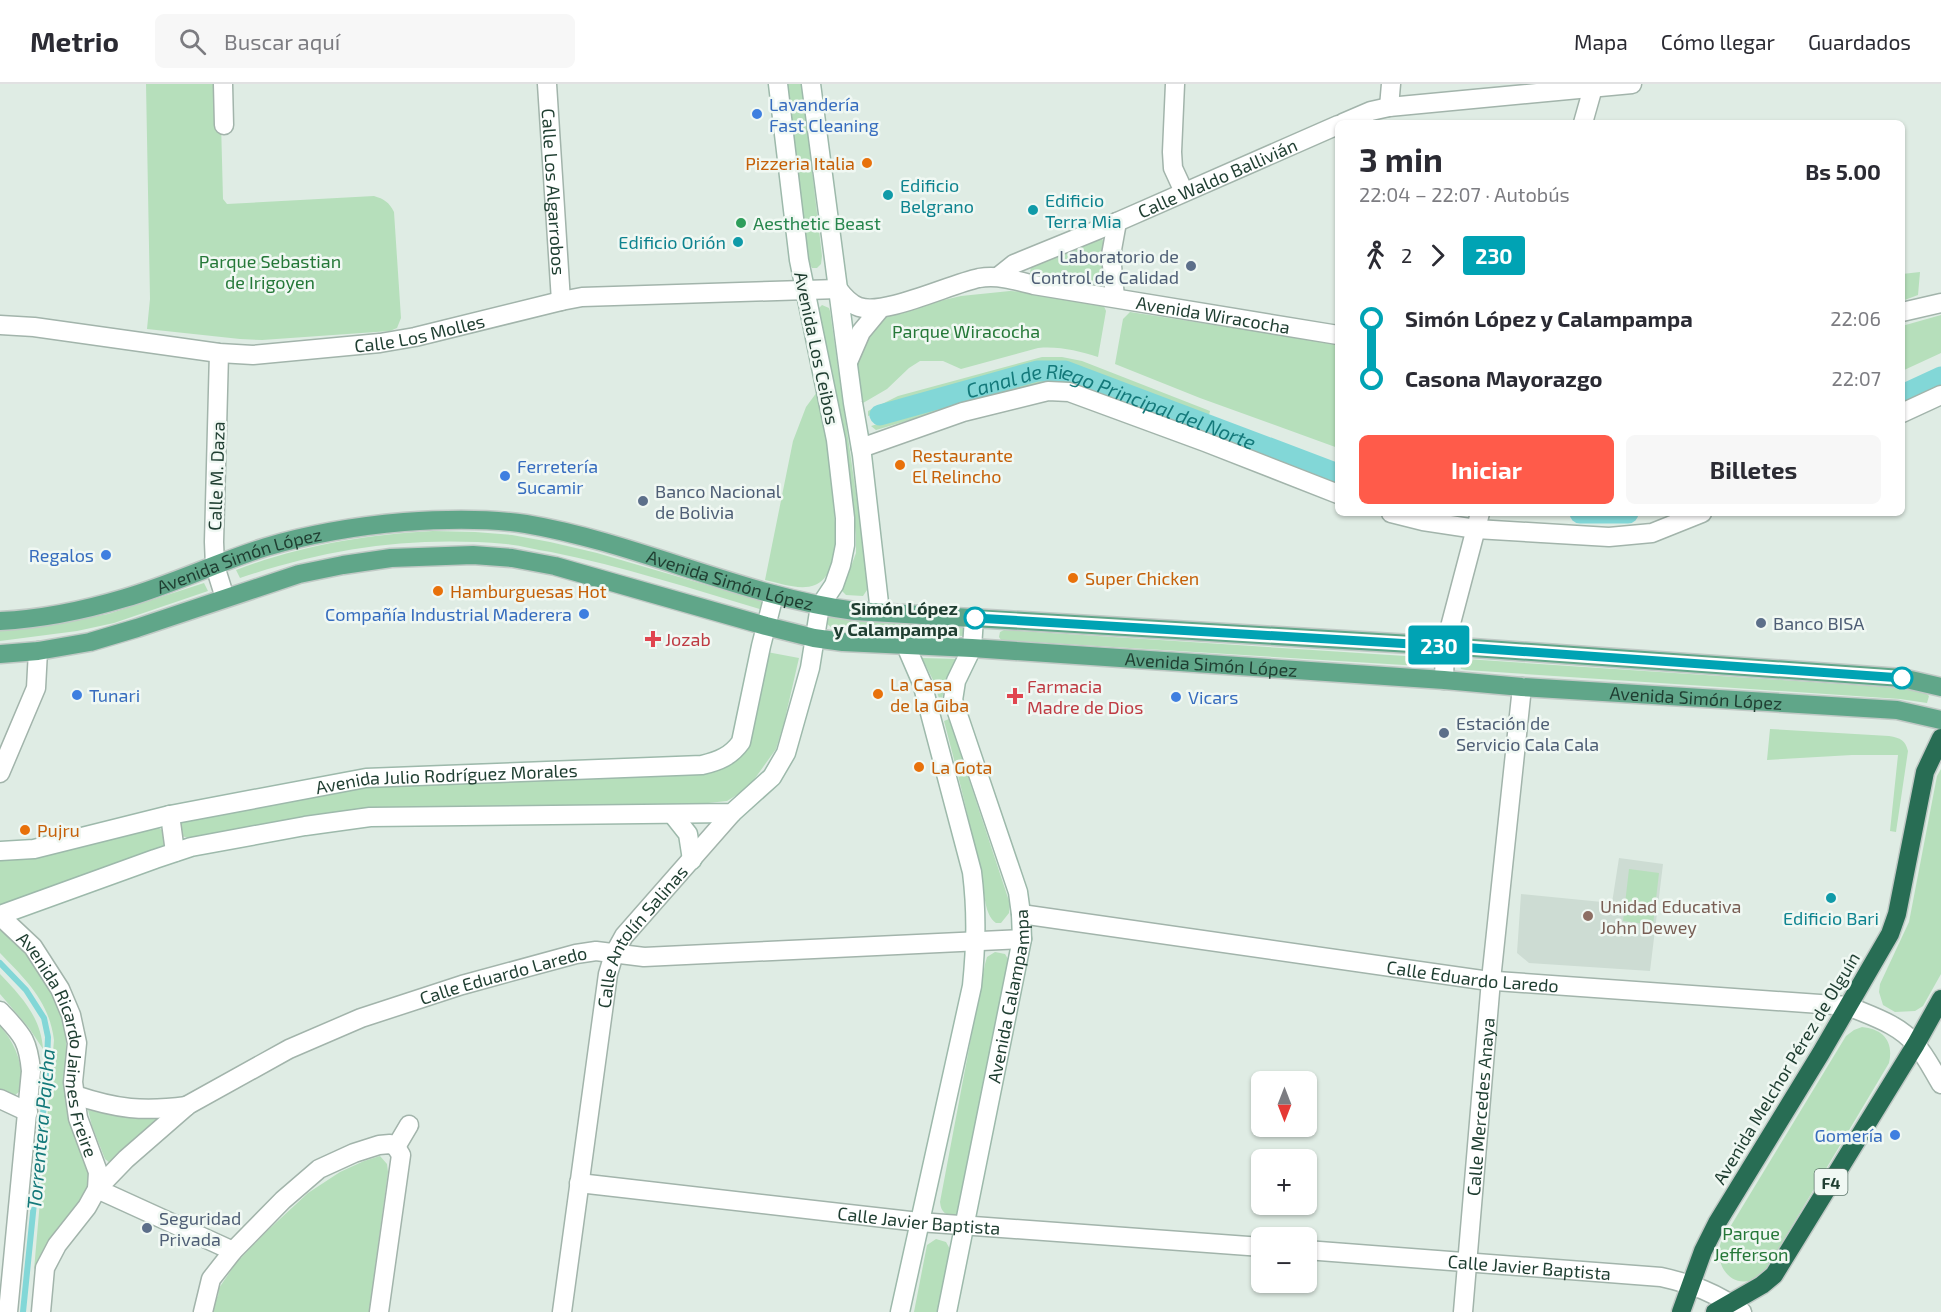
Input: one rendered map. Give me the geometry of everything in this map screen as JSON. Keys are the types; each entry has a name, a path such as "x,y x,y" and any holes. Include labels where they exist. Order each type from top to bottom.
{"highway":[{"name":"Avenida Melchor Pérez de Olguín","path":"1681,1312 1702,1251 1717,1223 1821,1053 1890,934 1897,914 1925,772 1941,738"},
{"name":"F4","path":"1729,1309 1774,1275 1916,1044 1941,999"}],"main road":[{"name":"Avenida Simón López","path":"0,621 45,616 125,598 301,537 403,522 490,520 569,533 774,595 820,606 880,612 1445,646 1902,678 1941,687"},
{"name":"Avenida Simón López","path":"0,654 38,651 90,642 298,574 391,558 473,555 512,558 555,566 766,626 814,638 843,642 972,648 1522,687 1897,710 1941,720"}],"street":[{"path":"224,84 224,125"},
{"name":"Calle Los Algarrobos","path":"547,84 561,301"},
{"name":"Avenida Los Ceibos","path":"778,84 804,290 831,412 845,518 845,545 841,565 834,585 820,606"},
{"name":"Avenida Los Ceibos","path":"811,84 853,403 861,448 880,612"},
{"path":"1175,84 1173,168 1184,192"},
{"path":"1389,107 1391,84"},
{"path":"1350,120 1371,111 1389,107 1632,84"},
{"path":"1584,120 1594,86"},
{"name":"Calle Waldo Ballivián","path":"999,276 1014,264 1117,222 1335,126"},
{"path":"1115,297 1111,255 1117,222"},
{"name":"Avenida Wiracocha","path":"838,289 849,302 860,308 879,309 979,278 999,276 1034,285 1335,334"},
{"name":"Calle Los Molles","path":"0,325 34,327 219,353 253,355 380,343 415,337 582,297 838,289"},
{"path":"1905,311 1941,303"},
{"path":"848,362 861,332 879,309"},
{"name":"Calle M. Daza","path":"219,353 214,542 215,566 225,598"},
{"path":"861,448 963,412 1048,391 1069,392 1335,493"},
{"path":"1905,412 1941,395"},
{"path":"1403,516 1424,521 1478,521 1609,537 1652,533 1694,516"},
{"path":"1444,680 1445,646 1478,521"},
{"name":"Avenida Julio Rodríguez Morales","path":"0,851 34,849 170,815 366,778 702,765 717,761 733,753 741,742 774,595"},
{"name":"Calle Antolín Salinas","path":"562,1312 608,974 614,954 624,936 732,813 772,777 786,753 810,668 820,606"},
{"name":"Avenida Calampampa","path":"947,1312 1022,939 1021,914 1009,862 953,700 956,681 972,648 974,618"},
{"name":"Avenida Calampampa","path":"900,1312 972,986 976,941 972,872 918,673 906,646"},
{"path":"0,773 36,688 38,651"},
{"name":"Calle Mercedes Anaya","path":"1463,1312 1491,980 1522,687"},
{"path":"930,716 955,707"},
{"name":"Avenida Julio Rodríguez Morales","path":"0,916 175,852 305,826 370,817 732,813"},
{"path":"170,815 175,852"},
{"path":"673,815 688,834 692,860"},
{"name":"Calle Eduardo Laredo","path":"1021,914 1491,980 1848,1006 1899,1029 1916,1044"},
{"name":"Avenida Ricardo Jaimes Freire","path":"0,916 33,947 60,989 71,1015 77,1043 74,1082 78,1118 98,1172 97,1189"},
{"name":"Calle Eduardo Laredo","path":"97,1189 141,1145 188,1105 289,1049 361,1018 462,985 576,954 596,951 644,957 1022,939"},
{"name":"Avenida Ricardo Jaimes Freire","path":"0,1011 22,1034 29,1050 32,1071 9,1312"},
{"path":"1916,1044 1941,1084"},
{"name":"Calle Eduardo Laredo","path":"75,1095 102,1104 130,1109 160,1109 188,1105"},
{"path":"0,1099 28,1112"},
{"path":"396,1147 409,1125"},
{"path":"203,1312 211,1279 233,1251 283,1200 319,1169 354,1153 390,1144 396,1147 401,1155 380,1312"},
{"name":"Calle Javier Baptista","path":"579,1183 919,1222 1251,1246"},
{"path":"41,1312 45,1268 57,1245 87,1207 97,1189 233,1251"},
{"name":"Calle Javier Baptista","path":"1317,1251 1662,1277 1691,1284 1729,1309"}],"shaded area":[{"name":"Unidad Educativa John Dewey","path":"1619,858 1663,864 1650,971 1529,963 1517,953 1521,894 1612,903"}],"green space":[{"name":"Parque Sebastian de Irigoyen","path":"146,84 220,84 223,199 227,204 374,196 388,203 394,212 401,318 397,328 390,331 262,340 147,329 150,299"},
{"path":"787,84 802,84 822,256 821,264 817,268 812,268 809,263"},
{"path":"1100,238 1105,242 1104,286 1035,277 1030,273 1031,267"},
{"path":"1920,272 1918,295 1905,300 1905,274"},
{"name":"Parque Wiracocha","path":"1010,291 1103,304 1106,311 1098,357 1069,350 1038,348 961,369 943,361 920,361 887,389 863,403 857,368 858,356 861,347 880,319 922,305 961,296"},
{"path":"822,305 830,311 866,564 867,590 863,596 846,595 842,591 856,553 856,535 843,430 817,310"},
{"path":"1130,312 1335,344 1335,447 1200,398 1115,364 1123,319"},
{"path":"1941,315 1941,353 1905,370 1905,325"},
{"path":"1042,357 1062,357 1082,361 1210,411 1209,415 1082,369 1061,364 1044,364 868,416 868,411 898,396"},
{"path":"1043,376 1060,376 1077,381 1204,428 1202,435 1075,388 944,410 876,430 871,426"},
{"path":"817,392 831,473 835,553 830,569 822,580 809,587 797,587 765,580 793,441 806,407"},
{"path":"433,531 512,535 550,542 597,553 765,602 763,610 604,564 506,544 404,543 306,559 240,578 236,570 285,554 333,543 382,535"},
{"path":"204,583 208,591 114,623 77,631 0,641 0,631 33,628 108,614"},
{"path":"829,617 966,629 962,636 832,628 826,623"},
{"path":"1004,630 1421,657 1424,664 1420,666 1001,640 1000,632"},
{"path":"767,652 799,658 784,723 776,749 748,788 727,801 374,812 191,838 180,836 178,828 181,819 369,785 715,770 742,755 750,742"},
{"path":"922,658 958,659 945,683 941,705 934,682"},
{"path":"1466,659 1900,688 1925,692 1929,696 1927,703 1900,699 1461,669 1460,665"},
{"path":"949,719 1010,904 1009,913 1001,923 996,923 992,919 987,909 944,721"},
{"path":"1770,729 1889,736 1902,740 1908,751 1896,832 1890,831 1898,755 1767,760"},
{"path":"1941,769 1941,974 1923,1006 1915,1011 1895,1012 1883,1005 1879,992 1880,984 1909,922 1937,776"},
{"path":"157,827 162,830 167,841 163,847 27,900 0,904 0,861 25,859"},
{"path":"1629,869 1659,873 1653,925 1623,921"},
{"path":"0,930 35,965 58,1008 66,1041 68,1113 88,1168 89,1178 89,1187 84,1199 52,1235 34,1270 54,1040 42,1002 0,953"},
{"path":"995,952 1005,954 1011,964 957,1217 945,1213 940,1202 985,964 987,957"},
{"path":"0,974 29,1008 38,1027 43,1049 29,1028 0,994"},
{"path":"0,1026 11,1040 20,1065 20,1091 14,1096 0,1090"},
{"name":"Parque Jefferson","path":"1862,1027 1876,1030 1888,1042 1889,1063 1767,1268 1757,1278 1748,1281 1733,1279 1727,1274 1720,1260 1721,1242 1846,1036"},
{"path":"88,1110 112,1115 162,1117 110,1163 105,1159"},
{"path":"380,1156 387,1164 388,1172 369,1312 211,1312 219,1288 236,1263 308,1193 340,1172"},
{"path":"936,1239 946,1242 951,1251 938,1312 914,1312 927,1245"}],"waterway":[{"name":"Canal de Riego Principal del Norte","path":"880,415 1037,371 1065,371 1335,473"},
{"name":"Canal de Riego Principal del Norte","path":"1905,394 1941,377"},
{"name":"Torrentera Pajcha","path":"0,963 26,990 44,1018 48,1037 46,1084 23,1312"}],"bus line":[{"name":"230","path":"975,618 1445,646 1902,678"}],"place":[{"name":"Lavandería Fast Cleaning","path":"757,114"},
{"name":"Pizzeria Italia","path":"867,163"},
{"name":"Edificio Belgrano","path":"888,195"},
{"name":"Edificio Terra Mia","path":"1033,210"},
{"name":"Aesthetic Beast","path":"741,223"},
{"name":"Edificio Orión","path":"738,242"},
{"name":"Laboratorio de Control de Calidad","path":"1191,266"},
{"name":"Restaurante El Relincho","path":"900,465"},
{"name":"Ferretería Sucamir","path":"505,476"},
{"name":"Banco Nacional de Bolivia","path":"643,501"},
{"name":"Regalos","path":"106,555"},
{"name":"Super Chicken","path":"1073,578"},
{"name":"Hamburguesas Hot","path":"438,591"},
{"name":"Compañía Industrial Maderera","path":"584,614"},
{"name":"Simón López y Calampampa","path":"975,618"},
{"name":"Banco BISA","path":"1761,623"},
{"name":"Jozab","path":"653,639"},
{"name":"La Casa de la Giba","path":"878,694"},
{"name":"Tunari","path":"77,695"},
{"name":"Farmacia Madre de Dios","path":"1015,696"},
{"name":"Vicars","path":"1176,697"},
{"name":"Estación de Servicio Cala Cala","path":"1444,733"},
{"name":"La Gota","path":"919,767"},
{"name":"Pujru","path":"25,830"},
{"name":"Edificio Bari","path":"1831,898"},
{"name":"Unidad Educativa John Dewey","path":"1588,916"},
{"name":"Gomería","path":"1895,1135"},
{"name":"Seguridad Privada","path":"147,1228"}]}
